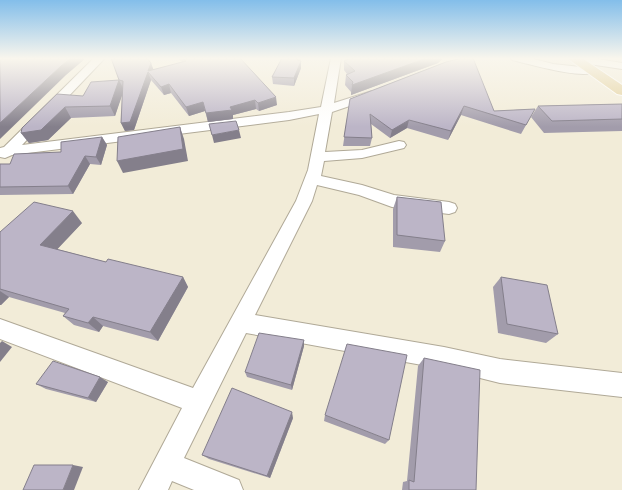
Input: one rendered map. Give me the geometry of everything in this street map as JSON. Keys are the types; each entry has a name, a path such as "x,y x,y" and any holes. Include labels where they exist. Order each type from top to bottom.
{"highway":[{"path":"610,81 622,91"}],"street":[{"path":"2,154 77,81"},
{"path":"153,490 304,201 318,157 332,81"},
{"path":"2,154 234,124 328,109 350,103 385,89"},
{"path":"318,157 362,154 399,145"},
{"path":"312,179 362,190 392,201 449,208"},
{"path":"240,322 430,356 500,371 622,385"},
{"path":"0,329 198,402"},
{"path":"166,466 229,490"}],"building":[{"path":"0,81 45,81 0,123"},
{"path":"119,81 110,106 65,107 41,130 21,133 22,128 57,94 83,96 91,82"},
{"path":"123,81 145,81 130,122 121,123"},
{"path":"156,81 261,81 276,97 258,103 255,100 230,107 232,110 206,113 203,102 186,107 169,84 161,87"},
{"path":"352,81 363,81 352,85"},
{"path":"397,81 482,81 494,111 535,109 526,125 464,106 451,131 409,120 392,130 370,114 372,138 344,137 350,99"},
{"path":"622,104 622,119 552,121 538,106"},
{"path":"236,121 239,130 212,135 209,124"},
{"path":"180,127 183,149 117,161 118,137"},
{"path":"102,137 96,157 85,156 68,186 0,187 0,164 10,164 14,154 61,152 61,142"},
{"path":"397,197 441,202 445,241 397,235"},
{"path":"34,202 73,211 40,245 106,262 108,259 183,277 150,332 93,317 88,323 63,316 69,309 0,289 0,232"},
{"path":"501,277 547,285 558,334 507,324"},
{"path":"259,333 304,340 291,385 245,372"},
{"path":"347,344 407,355 389,440 325,415"},
{"path":"424,358 480,370 476,490 409,490 409,480 414,482"},
{"path":"53,361 100,377 88,398 36,384"},
{"path":"232,388 292,412 267,476 202,455"},
{"path":"34,465 73,465 63,490 23,490"}]}
